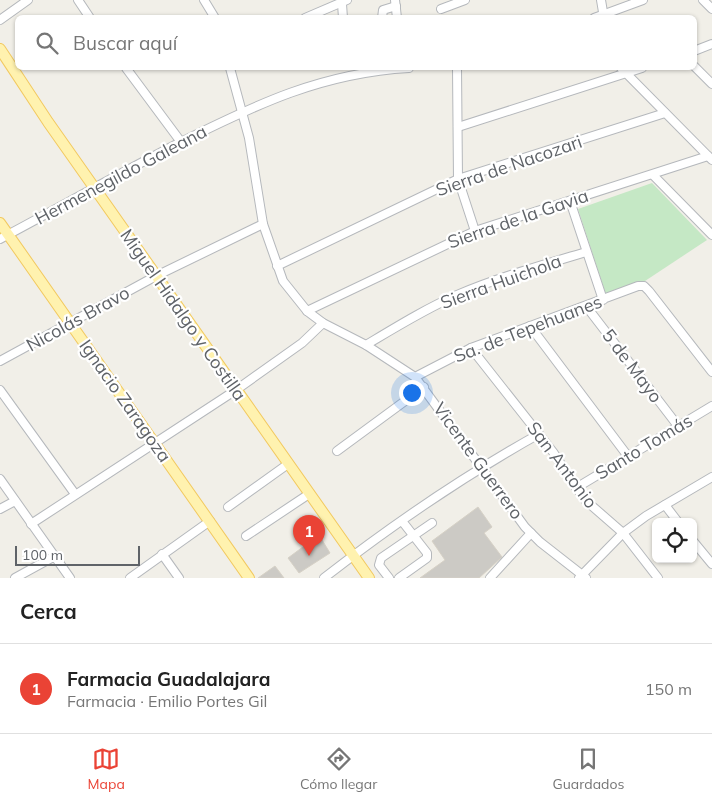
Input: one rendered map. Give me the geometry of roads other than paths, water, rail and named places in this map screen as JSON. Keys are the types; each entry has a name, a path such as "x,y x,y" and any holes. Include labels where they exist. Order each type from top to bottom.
{"main road":[{"name":"Miguel Hidalgo y Costilla","path":"0,49 156,276 369,578"},
{"name":"Ignacio Zaragoza","path":"0,223 4,237 69,322 249,578"}],"street":[{"path":"0,20 28,0"},
{"path":"78,0 88,15"},
{"path":"204,0 213,15"},
{"path":"442,9 452,2 465,0"},
{"path":"602,0 603,15"},
{"path":"606,15 643,0"},
{"path":"703,0 712,9"},
{"path":"312,15 344,2 343,15"},
{"path":"382,15 383,10 395,3"},
{"path":"697,50 712,44"},
{"path":"697,69 712,84"},
{"path":"127,70 181,142"},
{"name":"Vicente Guerrero","path":"230,70 248,138 263,224 283,281 307,311 323,323 366,345 415,377 424,386 531,533 582,577"},
{"name":"Hermenegildo Galeana","path":"4,237 241,112 268,100 350,71 363,70"},
{"path":"457,70 458,179 475,231"},
{"path":"458,127 623,70 710,158"},
{"name":"Sierra de Nacozari","path":"277,266 458,179 665,113"},
{"name":"Sierra de la Gavia","path":"307,311 475,231 653,174 710,158"},
{"path":"653,174 712,235"},
{"path":"570,201 603,300"},
{"name":"Nicolás Bravo","path":"0,361 156,276 263,224"},
{"name":"Sierra Huichola","path":"366,345 433,306 458,295 494,281 586,252"},
{"name":"Sa. de Tepehuanes","path":"415,377 471,348 638,286 644,286 712,372"},
{"name":"5 de Mayo","path":"586,306 678,426"},
{"path":"32,524 236,390 302,344 323,323"},
{"path":"530,326 627,455"},
{"name":"San Antonio","path":"471,348 539,434 576,488 593,508 623,533 658,578"},
{"path":"337,451 424,386"},
{"path":"0,390 75,494"},
{"name":"Santo Tomás","path":"576,488 627,455 712,406"},
{"path":"324,578 353,555 482,466 539,434"},
{"path":"228,507 288,464"},
{"path":"582,577 623,533 712,477"},
{"path":"0,479 70,578"},
{"path":"246,536 309,494"},
{"path":"0,509 15,501"},
{"path":"665,505 675,518"},
{"path":"130,578 210,521"},
{"path":"399,578 427,558 427,553 402,521"},
{"path":"389,578 379,565 379,561 432,523"},
{"path":"490,578 531,533"},
{"path":"697,545 712,564"},
{"path":"162,554 179,578"},
{"path":"15,578 55,556"}],"place":[{"name":"Farmacia Guadalajara","path":"309,556"}]}
